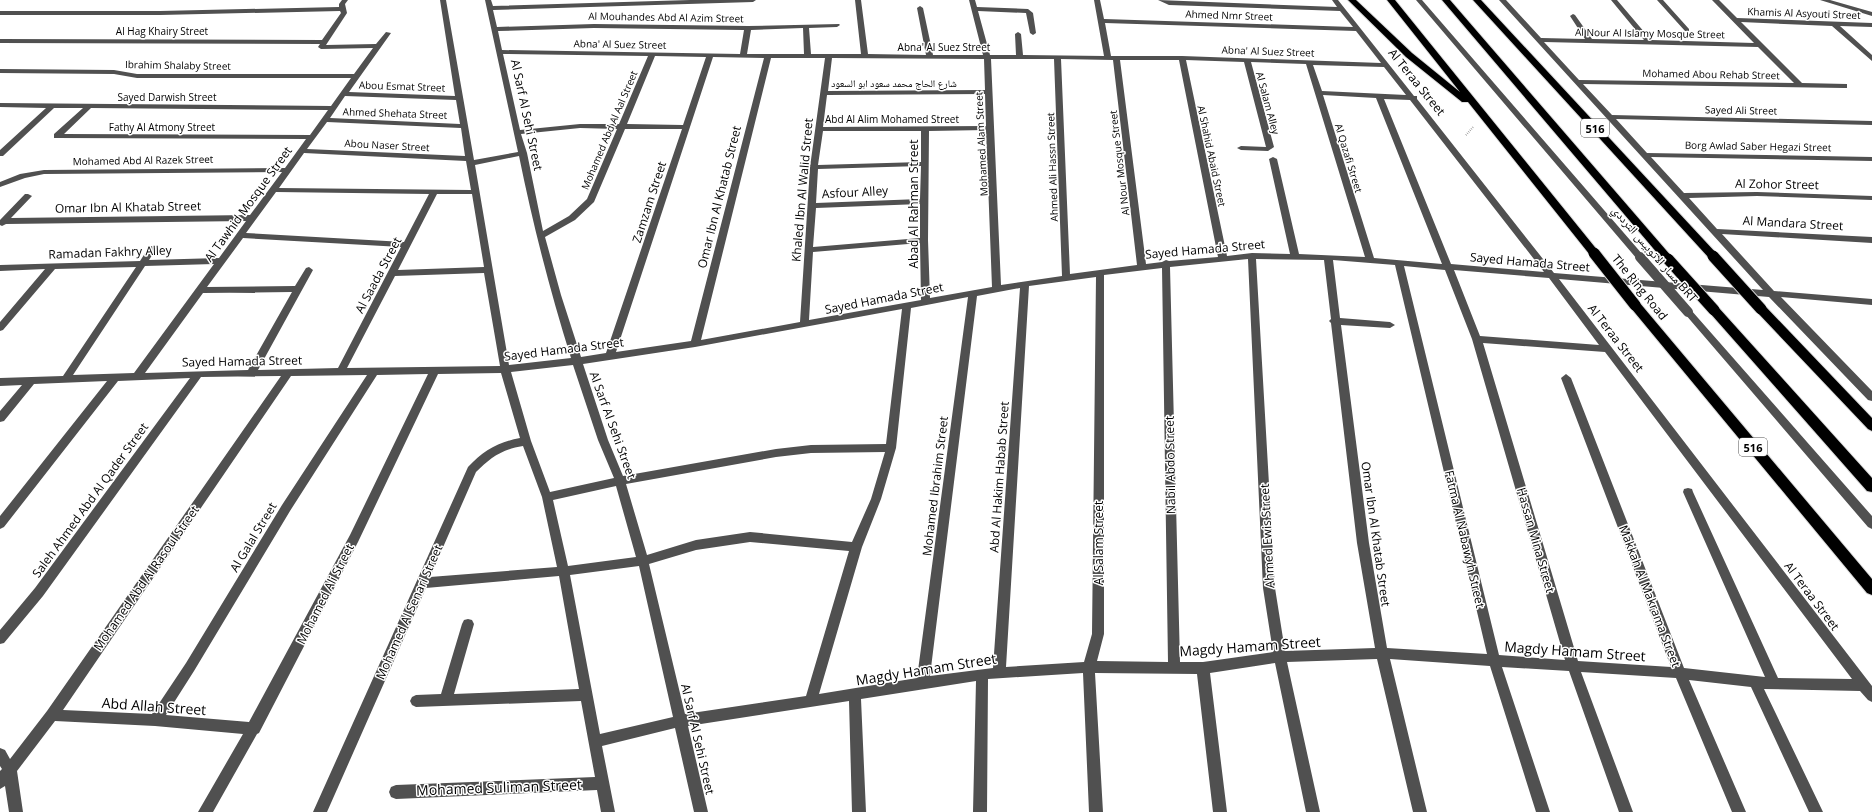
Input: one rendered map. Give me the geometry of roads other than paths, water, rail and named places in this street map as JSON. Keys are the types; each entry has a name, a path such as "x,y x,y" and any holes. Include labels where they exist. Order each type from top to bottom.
{"highway":[{"path":"1352,0 1409,55 1481,112"},
{"name":"The Ring Road","path":"1391,0 1635,304 1872,589"},
{"name":"516","path":"1446,0 1668,259 1872,487"},
{"name":"516","path":"1477,0 1761,309 1872,426"}],"street":[{"path":"345,0 342,4 344,13 321,48 379,46"},
{"path":"443,0 505,369 526,441 548,497 596,740 608,812"},
{"path":"489,4 753,0"},
{"path":"858,0 865,57"},
{"name":"Mohamed Alam Street","path":"972,0 987,57 997,289"},
{"path":"1097,0 1108,57"},
{"path":"1162,0 1168,3 1338,4"},
{"path":"1259,0 1338,4"},
{"name":"مسار الاتوبيس الترددي BRT","path":"1419,0 1872,524"},
{"path":"1502,0 1713,231 1872,397"},
{"path":"1614,0 1649,42"},
{"path":"1660,0 1687,30"},
{"path":"1715,0 1801,86"},
{"path":"1823,0 1872,14"},
{"name":"Al Sarf Al Sehi Street","path":"489,4 523,153 540,236 556,295 603,440 620,481 643,561 701,812"},
{"name":"Al Teraa Street","path":"1338,4 1414,98 1608,348 1872,696"},
{"path":"920,8 930,57"},
{"path":"974,9 1028,11 1030,13 1033,33"},
{"path":"0,13 160,13 344,10"},
{"path":"1573,16 1590,41"},
{"name":"Khamis Al Asyouti Street","path":"1736,20 1872,25"},
{"name":"Ahmed Nmr Street","path":"1100,21 1358,29"},
{"path":"1834,24 1872,59"},
{"name":"Al Mouhandes Abd Al Azim Street","path":"495,29 594,26 748,28 837,25"},
{"path":"806,26 808,56"},
{"path":"743,56 748,28"},
{"name":"Al Tawhid Mosque Street","path":"137,376 388,33"},
{"path":"1018,34 1020,57"},
{"name":"Al Nour Al Islamy Mosque Street","path":"1539,40 1761,46"},
{"name":"Al Hag Khairy Street","path":"0,41 324,42"},
{"name":"Abna' Al Suez Street","path":"500,52 829,57 1116,57 1387,65"},
{"name":"Mohamed Abd Al Aal Street","path":"540,236 572,218 591,200 652,55"},
{"name":"Zamzam Street","path":"610,356 710,56"},
{"name":"Omar Ibn Al Khatab Street","path":"695,344 768,56"},
{"name":"Khaled Ibn Al Walid Street","path":"804,325 814,167 829,57"},
{"name":"Ahmed Ali Hassn Street","path":"1058,57 1066,277"},
{"name":"Al Nour Mosque Street","path":"1116,57 1142,266"},
{"name":"Al Shahid Abaid Street","path":"1182,58 1223,258"},
{"name":"Al Salam Alley","path":"1241,148 1268,149 1270,147 1247,60"},
{"name":"Al Qazafi Street","path":"1309,62 1370,260"},
{"name":"Ibrahim Shalaby Street","path":"0,71 114,72 137,76 357,76"},
{"name":"Mohamed Abou Rehab Street","path":"1577,82 1844,86"},
{"name":"شارع الحاج محمد سعود ابو السعود","path":"823,93 988,92"},
{"path":"1319,93 1414,98"},
{"name":"Abou Esmat Street","path":"344,94 460,98"},
{"path":"1379,96 1449,267"},
{"name":"Sayed Darwish Street","path":"0,105 334,108"},
{"path":"0,154 54,105"},
{"name":"Fathy Al Atmony Street","path":"89,106 57,136 312,137"},
{"name":"Sayed Ali Street","path":"1609,117 1872,123"},
{"name":"Ahmed Shehata Street","path":"324,120 464,126"},
{"path":"518,132 566,126 687,127"},
{"name":"Abd Al Alim Mohamed Street","path":"818,129 990,128"},
{"name":"Abad Al Rahman Street","path":"925,129 924,240 926,302"},
{"name":"Abou Naser Street","path":"302,151 470,161 523,153"},
{"name":"Borg Awlad Saber Hegazi Street","path":"1644,155 1872,159"},
{"path":"1273,159 1295,255"},
{"path":"814,167 924,164"},
{"name":"Mohamed Abd Al Razek Street","path":"0,185 23,176 44,172 288,170"},
{"path":"273,190 476,192"},
{"name":"Al Saada Street","path":"341,371 435,191"},
{"name":"Al Zohor Street","path":"1681,196 1757,194 1872,198"},
{"path":"2,223 28,196"},
{"name":"Asfour Alley","path":"812,206 924,201"},
{"name":"Omar Ibn Al Khatab Street","path":"2,223 252,218"},
{"name":"Al Mandara Street","path":"1713,231 1872,240"},
{"path":"240,235 407,245"},
{"path":"809,250 924,240"},
{"path":"66,379 152,249"},
{"name":"Sayed Hamada Street","path":"0,382 198,374 505,369 577,361 695,344 1066,277 1166,263 1252,256 1295,255 1370,260 1872,302"},
{"name":"Ahmed Ewis Street","path":"1252,256 1269,588 1280,657 1313,812"},
{"name":"Omar Ibn Al Khatab Street","path":"1328,257 1334,321 1363,543 1382,653 1420,812"},
{"name":"Ramadan Fakhry Alley","path":"0,268 222,260"},
{"name":"Nabil Abdo Street","path":"1166,263 1174,667"},
{"name":"Fatma Al Nabawyh Street","path":"1399,263 1494,660 1543,812"},
{"path":"0,328 53,266"},
{"name":"Hassan Mina Street","path":"1449,267 1477,339 1573,666 1626,812"},
{"path":"251,373 309,270"},
{"path":"392,273 489,270"},
{"name":"Al Salam Street","path":"1096,812 1089,667 1098,634 1100,273"},
{"name":"Abd Al Hakim Habab Street","path":"999,672 1026,284"},
{"path":"200,290 298,289"},
{"name":"Mohamed Ibrahim Street","path":"923,683 974,293"},
{"path":"810,702 856,547 876,498 892,448 907,306"},
{"path":"1334,321 1390,326"},
{"path":"1477,339 1608,348"},
{"name":"Al Galal Street","path":"155,720 190,667 286,508 375,370"},
{"name":"Mohamed Ali Street","path":"205,812 254,729 391,464 434,370"},
{"name":"Mohamed Abd Al Rasoul Street","path":"0,782 52,715 289,372"},
{"name":"Saleh Ahmed Abd Al Qader Street","path":"0,639 39,592 198,374"},
{"path":"0,524 116,377"},
{"name":"Makkah Al Makrama Street","path":"1566,378 1680,673 1739,812"},
{"path":"0,418 31,381"},
{"name":"Mohamed Al Senari Street","path":"320,812 472,470 484,456 501,446 526,441"},
{"path":"548,497 620,481 776,453 811,449 892,448"},
{"path":"1688,492 1774,684"},
{"path":"422,583 563,571 643,561 696,545 750,537 856,547"},
{"path":"446,700 468,624"},
{"name":"Magdy Hamam Street","path":"596,740 680,721 855,695 982,674 1089,667 1203,668 1280,657 1382,653 1680,673 1774,684 1863,684"},
{"path":"1203,668 1220,812"},
{"path":"980,812 982,674"},
{"path":"1755,682 1816,812"},
{"path":"416,701 587,694"},
{"path":"855,695 859,812"},
{"name":"Abd Allah Street","path":"52,715 155,720 254,729"},
{"path":"0,754 10,771 16,812"},
{"name":"Mohamed Suliman Street","path":"396,792 603,783"}]}
